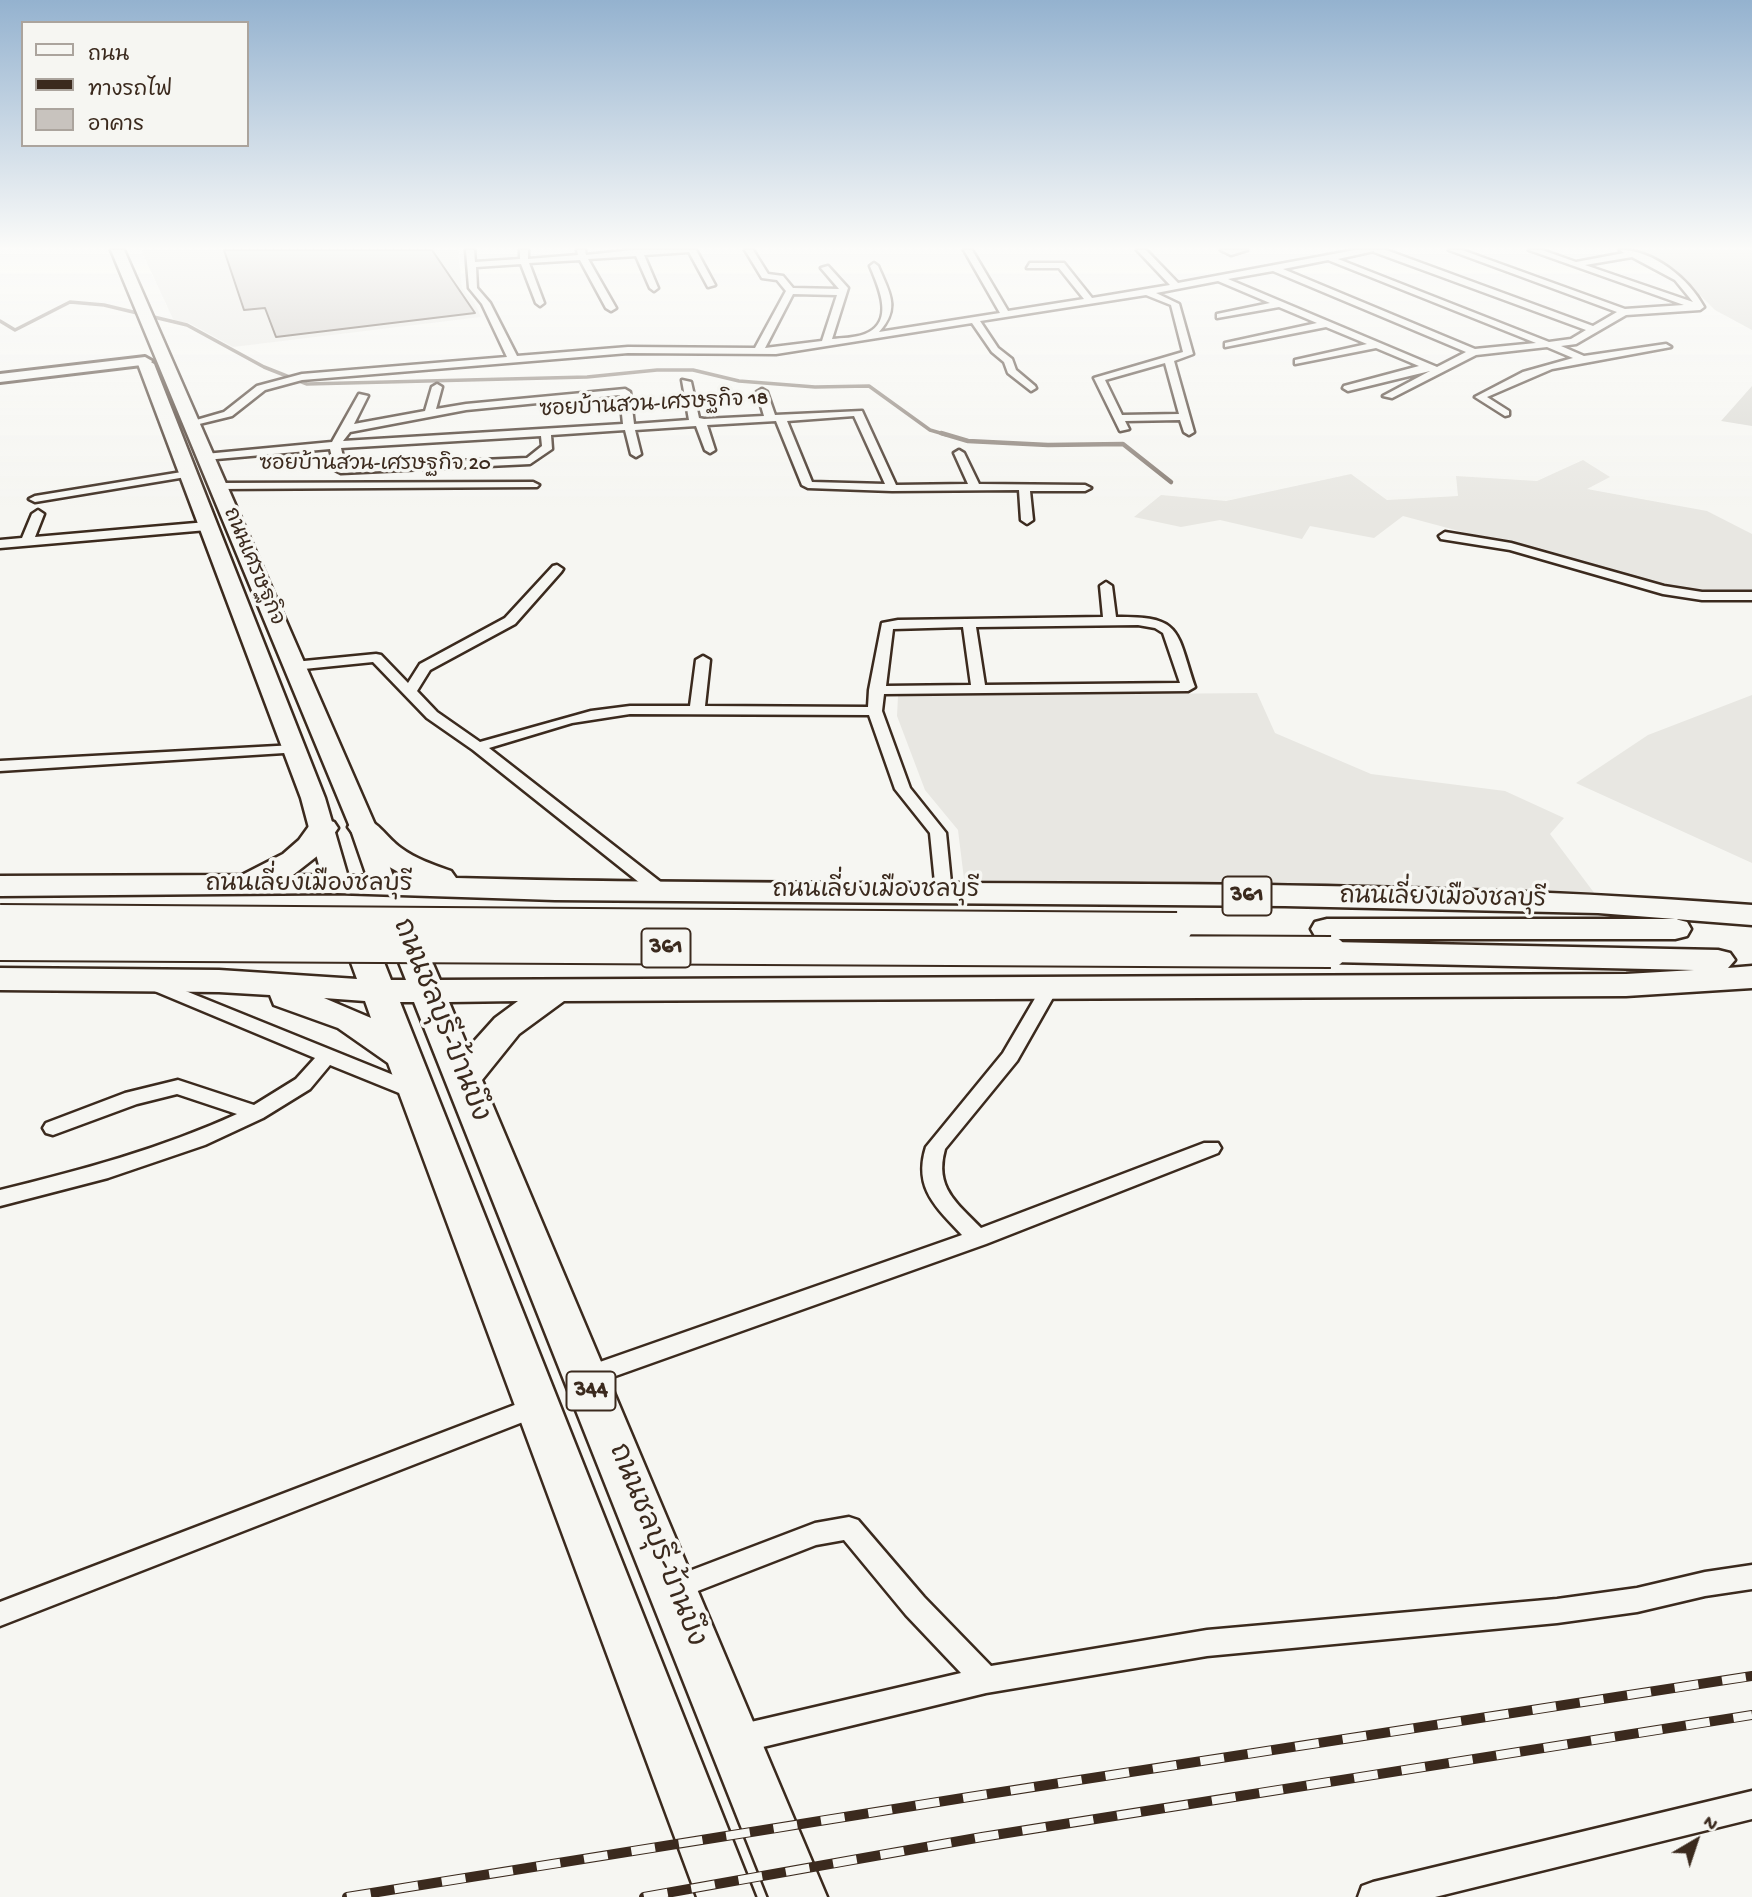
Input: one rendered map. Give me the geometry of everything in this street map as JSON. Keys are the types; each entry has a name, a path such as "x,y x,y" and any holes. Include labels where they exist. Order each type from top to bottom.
{"highway":[{"path":"363,827 383,851 399,862 439,878 489,888"},
{"path":"242,885 271,874 295,860 308,850 323,828"},
{"name":"ถนนเลี่ยงเมืองชลบุรี","path":"0,886 337,884 555,890 1285,896 1598,903 1752,915"},
{"name":"ถนนชลบุรี-บ้านบึง","path":"337,884 726,1897"},
{"path":"219,981 244,969 265,954 278,937 282,920 276,905 262,894 242,885"},
{"name":"ถนนชลบุรี-บ้านบึง","path":"383,885 798,1897"},
{"path":"555,890 524,898 498,912 484,932 483,952 497,970 556,990"},
{"name":"ถนนเลี่ยงเมืองชลบุรี","path":"0,920 1329,941 1752,960"},
{"name":"ถนนเลี่ยงเมืองชลบุรี","path":"0,945 1329,941 1752,929"},
{"name":"361","path":"0,979 219,981 378,991 428,991 1626,985 1752,977"},
{"path":"219,981 319,1007 350,1020 409,1074"},
{"path":"463,1078 507,1026 556,990"}],"main road":[{"name":"ถนนเศรษฐกิจ","path":"150,339 188,474 295,749 323,828 337,884"},
{"name":"ถนนเศรษฐกิจ","path":"137,341 154,360 191,423 363,827 383,885"},
{"path":"234,595 262,590"}],"street":[{"path":"503,339 513,359"},
{"path":"758,352 765,339"},
{"path":"826,343 827,339"},
{"path":"191,423 228,414 261,388 303,377 628,349 758,352 854,339"},
{"path":"987,339 995,350 1009,361 1011,371 1031,388"},
{"path":"1184,339 1188,354 1099,378 1122,424 1185,417"},
{"path":"1228,345 1259,339"},
{"path":"1361,339 1432,368"},
{"path":"1442,339 1474,352"},
{"path":"1528,339 1580,357"},
{"path":"1348,387 1432,368 1474,352 1573,342 1579,339"},
{"path":"1298,362 1376,345"},
{"path":"1505,413 1480,397 1535,369 1580,357 1666,347"},
{"path":"0,378 154,360"},
{"path":"1169,360 1189,432"},
{"path":"1388,396 1432,368"},
{"path":"686,382 697,421 710,450"},
{"path":"429,414 437,387"},
{"path":"346,429 466,407 625,392 629,427 636,454"},
{"path":"762,392 808,485 1086,488"},
{"path":"341,486 341,470 335,456 335,445 363,396"},
{"name":"ซอยบ้านสวน-เศรษฐกิจ 18","path":"205,457 335,445 775,417 850,409 858,413 892,488"},
{"path":"341,470 530,461 548,447 545,431"},
{"path":"959,453 975,487"},
{"path":"35,499 188,474"},
{"name":"ซอยบ้านสวน-เศรษฐกิจ 20","path":"218,486 533,485"},
{"path":"1024,487 1027,520"},
{"path":"27,542 38,514"},
{"path":"0,544 207,526"},
{"path":"1445,536 1511,547 1663,590 1702,596 1752,596"},
{"path":"409,692 425,667 510,621 558,569"},
{"path":"1106,586 1110,621"},
{"path":"876,690 1188,687 1169,631 1151,623 1110,621 887,626 876,690 875,711 903,789 938,833 944,893"},
{"path":"968,624 979,689"},
{"path":"295,666 376,658 432,715 478,747 661,891"},
{"path":"697,710 703,660"},
{"path":"478,747 558,720 591,713 697,710 875,711"},
{"path":"0,766 295,749"},
{"path":"143,980 327,1056 409,1074"},
{"path":"978,1238 932,1187 928,1164 936,1147 1010,1057 1051,987"},
{"path":"0,1198 108,1171 198,1140 256,1113 303,1084 327,1056"},
{"path":"53,1128 132,1098 178,1087 256,1113"},
{"path":"585,1377 978,1238 1211,1148"},
{"path":"0,1614 538,1406"},
{"path":"672,1589 815,1534 849,1528 915,1606 986,1680"},
{"path":"734,1740 986,1680 1207,1643 1557,1611 1637,1600 1706,1584 1752,1577"},
{"path":"1373,1897 1718,1811 1752,1805"}],"shaded area":[{"path":"217,339 303,339 233,347"},
{"path":"1752,386 1752,426 1721,421"},
{"path":"1583,460 1610,477 1587,489 1707,511 1752,534 1752,593 1706,593 1668,587 1403,516 1374,538 1310,526 1302,539 1220,520 1181,527 1134,517 1161,495 1226,501 1351,474 1387,500 1458,496 1456,476 1537,481"},
{"path":"1257,693 1275,733 1371,774 1505,791 1564,818 1550,834 1598,898 965,887 958,830 925,790 897,716 898,696"},
{"path":"1752,695 1752,863 1576,783 1648,735"}],"waterway":[{"path":"212,339 264,367 307,384 587,377 657,370 693,370 739,381 815,387 869,386 930,430 947,435"},
{"path":"941,433 968,441 1048,445 1123,444 1171,482"}],"railway":[{"path":"347,1897 969,1797 1752,1676"},
{"path":"644,1897 982,1837 1752,1715"}]}
